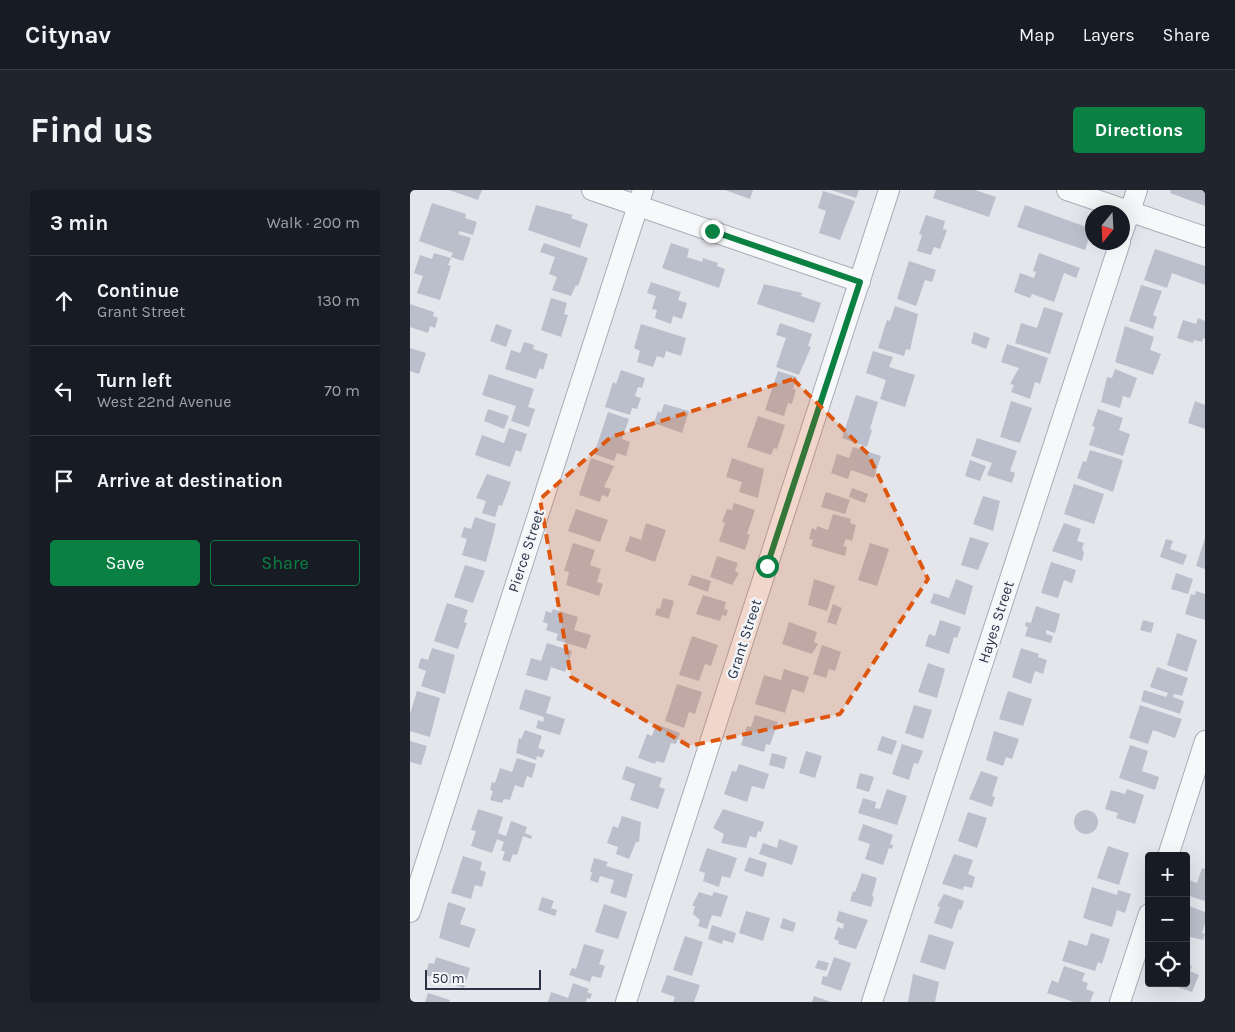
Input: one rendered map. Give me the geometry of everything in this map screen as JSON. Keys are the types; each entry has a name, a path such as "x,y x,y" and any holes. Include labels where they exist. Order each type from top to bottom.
{"street":[{"path":"592,190 640,198 860,282"},
{"name":"Grant Street","path":"626,1002 889,190"},
{"path":"1067,190 1112,205"},
{"path":"1137,190 1130,211 1205,237"},
{"name":"Pierce Street","path":"410,912 640,198"},
{"name":"Hayes Street","path":"872,1002 1117,250"},
{"path":"1169,852 1205,741"},
{"path":"1120,1002 1145,926"}],"highlighted area":[{"path":"793,379 868,454 928,579 840,714 689,746 571,677 540,499 611,437"}],"building":[{"path":"449,190 482,190 478,200"},
{"path":"725,190 753,190 750,199"},
{"path":"831,190 859,190 856,198"},
{"path":"936,190 975,190 996,197 989,217 933,198"},
{"path":"1171,190 1205,190 1205,206 1170,193"},
{"path":"823,191 855,201 840,240 819,233 826,211 818,208"},
{"path":"432,203 466,214 465,218 477,222 473,235 460,231 458,234 471,238 463,261 451,257 453,253 419,241"},
{"path":"536,205 573,215 571,218 588,224 580,248 528,230"},
{"path":"1025,205 1085,226 1085,250 1017,227"},
{"path":"926,215 945,221 943,229 947,230 940,249 934,247 931,255 917,251 922,235 919,234"},
{"path":"544,243 588,258 578,286 576,285 571,296 552,290 557,277 549,274 555,257 540,252"},
{"path":"671,243 689,249 687,257 702,262 703,258 718,263 717,266 725,269 719,288 662,268"},
{"path":"1155,249 1205,266 1205,285 1172,273 1167,288 1144,280"},
{"path":"434,253 451,258 448,265 451,266 440,300 417,293 423,276 414,273 420,255 432,259"},
{"path":"1039,253 1080,268 1076,278 1064,273 1054,302 1032,294 1030,298 1014,292 1020,273 1034,278 1036,272 1033,271"},
{"path":"909,261 936,270 932,282 925,280 916,306 897,299"},
{"path":"651,282 681,292 678,300 687,303 682,319 673,316 671,324 655,318 657,310 652,309 656,296 647,293"},
{"path":"764,284 802,293 801,296 821,303 814,323 757,304"},
{"path":"1141,285 1162,291 1153,315 1157,317 1153,329 1129,321"},
{"path":"551,298 567,303 564,314 568,315 561,337 541,330"},
{"path":"410,304 434,312 433,316 438,318 435,328 430,326 428,333 410,327"},
{"path":"895,306 918,314 910,350 906,349 904,356 878,348 887,320 890,321"},
{"path":"1044,307 1063,313 1050,354 1015,343 1021,323 1037,328"},
{"path":"1198,318 1205,321 1205,339 1203,338 1202,342 1194,340 1193,343 1177,338 1183,320 1196,324"},
{"path":"780,323 812,334 808,346 811,347 799,375 776,367 786,338 776,335"},
{"path":"496,324 512,330 506,347 490,341"},
{"path":"641,324 686,338 681,356 666,351 664,358 657,356 653,367 637,362 640,351 634,348"},
{"path":"1125,326 1154,337 1150,350 1161,354 1153,375 1115,362"},
{"path":"974,332 990,338 986,349 971,343"},
{"path":"524,342 534,345 533,349 548,354 543,370 540,368 536,379 505,369 511,350 520,353"},
{"path":"1007,344 1048,358 1040,384 1035,382 1030,399 1011,392 1014,385 1010,384 1019,368 1001,362"},
{"path":"410,348 426,353 419,374 410,371"},
{"path":"873,351 893,357 889,367 915,375 905,407 880,399 886,380 866,373"},
{"path":"1115,369 1137,378 1130,398 1123,396 1120,408 1101,402 1107,377 1112,378"},
{"path":"621,370 645,378 642,388 638,387 635,396 641,398 637,409 632,408 630,415 605,407 613,382 616,384"},
{"path":"778,371 797,377 793,389 796,390 792,404 788,403 784,416 765,410"},
{"path":"489,374 534,389 528,407 535,409 529,427 511,421 516,406 482,395"},
{"path":"856,395 878,402 867,447 842,438"},
{"path":"1011,401 1032,408 1020,443 1000,437"},
{"path":"1195,401 1205,405 1205,429 1188,423"},
{"path":"664,404 689,411 682,433 654,423 658,411 661,413"},
{"path":"488,409 509,416 504,429 484,421"},
{"path":"1098,409 1123,418 1119,430 1130,434 1123,456 1089,445 1095,427 1092,426"},
{"path":"608,412 629,419 622,439 630,442 626,456 617,453 614,461 594,454"},
{"path":"758,416 785,425 777,449 774,448 771,455 747,447"},
{"path":"509,428 527,434 521,452 516,450 510,467 475,455 482,435 504,443"},
{"path":"977,438 1017,451 1010,471 1015,473 1012,483 987,475 992,463 971,456"},
{"path":"853,447 881,456 874,478 851,470 848,479 831,473 837,454 849,458"},
{"path":"1090,450 1123,460 1113,492 1077,478 1083,461 1086,462"},
{"path":"591,458 614,466 604,487 611,489 608,497 602,495 600,502 579,495"},
{"path":"732,458 764,469 758,498 739,492 742,482 726,477"},
{"path":"970,460 986,466 980,481 965,476"},
{"path":"487,474 511,482 502,506 499,505 495,517 482,513 486,501 476,498"},
{"path":"1074,484 1104,494 1094,524 1064,514"},
{"path":"852,488 868,494 865,503 849,497"},
{"path":"826,492 850,500 845,514 821,507"},
{"path":"983,496 1000,501 993,531 973,524"},
{"path":"734,503 755,510 747,534 750,535 745,550 719,541 725,523 722,522 727,509 732,510"},
{"path":"576,509 608,520 600,542 568,531"},
{"path":"833,514 851,519 850,523 856,525 852,541 846,539 843,546 847,547 845,556 811,546 813,540 809,539 812,528 816,530 817,526 828,530"},
{"path":"475,517 496,524 486,562 462,555 467,539 461,537 464,527 471,529"},
{"path":"646,523 666,530 655,562 625,551 630,536 641,540"},
{"path":"1064,523 1081,529 1077,541 1084,543 1082,561 1052,551"},
{"path":"970,537 989,543 978,570 961,565"},
{"path":"1205,538 1205,569 1196,566"},
{"path":"1166,539 1173,541 1170,549 1187,555 1183,565 1160,557"},
{"path":"573,543 595,550 590,565 601,569 597,582 603,584 599,596 566,585 569,572 564,571"},
{"path":"870,543 889,549 877,586 858,580"},
{"path":"717,556 738,563 735,571 739,573 732,585 710,577"},
{"path":"1051,562 1076,570 1072,583 1064,580 1058,598 1041,593"},
{"path":"465,565 485,571 473,603 454,597"},
{"path":"1176,573 1193,579 1188,594 1171,589"},
{"path":"692,575 711,581 708,592 688,585"},
{"path":"814,579 835,586 827,611 808,605"},
{"path":"956,579 973,586 965,615 930,603 934,593 949,598"},
{"path":"1196,591 1205,594 1205,620 1185,614 1191,594 1195,595"},
{"path":"703,595 726,602 724,609 728,610 726,616 722,615 720,621 696,614"},
{"path":"663,598 674,601 669,619 655,615 657,608 660,609"},
{"path":"447,603 468,610 464,622 467,623 458,649 434,641"},
{"path":"833,604 842,608 836,625 827,622"},
{"path":"1036,606 1060,614 1055,633 1046,630 1046,634 1053,636 1051,643 1025,636 1028,627 1025,626 1026,622 1031,623"},
{"path":"553,609 578,617 574,630 591,635 586,649 556,640 558,634 546,630 548,624 543,622 546,611 551,613"},
{"path":"940,620 961,627 957,638 954,637 949,654 925,646 929,634 935,636"},
{"path":"1143,620 1154,623 1151,633 1140,630"},
{"path":"789,622 817,632 814,642 818,644 812,654 782,644"},
{"path":"1177,633 1197,640 1187,672 1167,665"},
{"path":"692,636 718,645 711,666 705,664 699,681 679,675"},
{"path":"547,643 572,651 565,672 551,667 547,681 526,675 531,658 541,661"},
{"path":"822,645 841,652 835,671 829,669 826,678 813,674"},
{"path":"432,648 455,655 445,694 421,686 426,671 418,668 421,658 428,660"},
{"path":"1021,648 1039,654 1038,657 1047,660 1043,674 1035,671 1031,684 1012,677"},
{"path":"928,663 945,669 937,698 918,692"},
{"path":"1157,667 1188,678 1182,696 1174,694 1173,697 1184,701 1180,714 1141,701 1144,690 1166,697 1168,693 1150,687"},
{"path":"784,669 809,677 804,693 792,689 785,713 755,704 764,675 781,680"},
{"path":"677,684 702,692 695,714 689,712 684,728 665,721"},
{"path":"525,689 551,697 546,713 565,719 560,735 536,728 538,720 543,722 544,717 519,709"},
{"path":"417,691 440,698 430,737 410,731 410,714"},
{"path":"1008,691 1032,699 1023,726 999,719"},
{"path":"914,705 932,710 923,739 905,733"},
{"path":"1140,705 1182,719 1175,738 1153,730 1148,744 1129,738"},
{"path":"755,715 778,722 770,745 766,744 764,752 741,745 747,726 751,727"},
{"path":"656,724 680,733 676,744 671,743 664,763 656,761 655,764 638,758 647,734 652,736"},
{"path":"525,730 542,736 538,748 545,750 542,758 537,756 536,760 516,753 519,738 521,739"},
{"path":"994,731 1019,739 1012,759 1006,757 1003,766 986,760"},
{"path":"882,736 897,741 892,755 877,750"},
{"path":"410,741 427,746 421,765 410,762"},
{"path":"902,744 923,751 918,764 914,763 909,780 892,774"},
{"path":"1130,745 1148,751 1142,771 1159,777 1155,790 1119,778"},
{"path":"806,751 822,756 815,778 799,773"},
{"path":"772,753 787,757 784,769 769,765"},
{"path":"517,758 536,764 532,778 527,776 523,788 515,785 510,800 504,799 502,803 490,800 493,791 490,790 492,782 495,783 500,768 512,772"},
{"path":"739,764 769,774 764,789 752,786 747,802 724,794 732,771 736,772"},
{"path":"626,766 662,778 659,787 665,789 658,809 630,800 635,784 622,779"},
{"path":"981,771 998,777 992,796 995,797 992,807 969,799"},
{"path":"860,773 874,777 869,792 856,788"},
{"path":"887,789 907,796 897,825 858,813 863,798 876,802 875,808 880,809"},
{"path":"1127,789 1144,795 1135,824 1116,818 1118,813 1105,809 1111,790 1125,794"},
{"path":"478,809 503,817 498,833 506,836 511,821 527,827 525,833 532,836 531,839 523,836 517,855 513,854 510,862 502,860 505,852 501,850 504,842 497,839 492,853 471,846 476,831 471,830"},
{"path":"723,809 764,822 761,832 758,831 756,838 750,836 746,848 721,843 724,834 713,828"},
{"path":"1086,810 1094,814 1098,822 1094,830 1086,834 1078,830 1074,822 1078,814"},
{"path":"968,812 987,818 977,848 958,841"},
{"path":"622,816 641,822 639,842 636,842 629,859 616,854 618,847 607,843 613,826 618,828"},
{"path":"863,824 893,835 890,844 893,845 892,849 889,848 883,865 865,859 870,844 858,840"},
{"path":"779,839 798,846 792,865 759,854 763,843 777,848"},
{"path":"1108,846 1129,853 1119,885 1097,878"},
{"path":"707,848 737,858 730,878 722,876 719,887 703,881 705,873 699,871"},
{"path":"954,854 973,860 968,874 975,877 972,888 964,886 963,890 942,884"},
{"path":"463,856 482,862 480,870 486,872 482,887 475,885 471,899 451,893"},
{"path":"749,857 767,863 763,877 744,871"},
{"path":"594,858 608,862 606,866 633,874 626,898 610,893 614,880 600,876 598,883 590,880"},
{"path":"1202,868 1205,869 1205,901 1190,896 1190,880 1197,883"},
{"path":"862,873 877,878 871,907 850,901"},
{"path":"1092,887 1117,895 1118,890 1131,894 1125,913 1117,910 1112,927 1083,918"},
{"path":"699,892 712,896 714,892 728,896 721,917 712,915 707,929 698,926 700,920 693,914 695,906 692,906"},
{"path":"944,894 964,901 952,929 934,923 940,907 937,906"},
{"path":"542,897 554,901 551,908 557,910 555,916 538,910"},
{"path":"448,902 466,908 460,924 476,929 469,948 439,938"},
{"path":"604,904 627,912 618,939 595,932"},
{"path":"1190,906 1205,912 1205,923 1202,933 1205,934 1203,940 1190,937"},
{"path":"746,911 770,918 763,941 739,933"},
{"path":"839,911 868,920 856,949 838,944 839,941 834,939 838,927 843,929 844,924 836,921"},
{"path":"783,918 796,923 793,932 780,928"},
{"path":"712,925 736,933 733,943 723,940 722,944 708,939"},
{"path":"1091,933 1110,939 1102,964 1098,962 1095,971 1062,961 1069,940 1087,946"},
{"path":"929,934 954,942 945,970 920,962"},
{"path":"685,936 703,942 692,976 673,970"},
{"path":"584,944 604,950 599,964 605,966 601,978 592,976 590,982 569,975 572,968 576,969"},
{"path":"436,957 470,968 464,988 425,975 429,963 434,964"},
{"path":"834,957 851,963 841,991 821,984 823,976 827,977"},
{"path":"818,960 829,963 826,971 815,968"},
{"path":"1064,966 1085,973 1082,981 1088,983 1086,989 1094,992 1090,1002 1074,1002 1047,993 1052,980 1058,983"},
{"path":"1190,971 1199,975 1192,992 1178,987 1190,987"},
{"path":"913,974 939,982 935,1002 908,1002"},
{"path":"667,975 700,985 694,1002 673,1002 675,997 661,992"},
{"path":"573,983 589,989 587,992 592,994 590,999 587,998 586,1002 548,1002 551,992 568,998"},
{"path":"428,993 450,1000 449,1002 425,1002"},
{"path":"814,996 831,1002 812,1002"}],"route":[{"path":"712,231 860,282 767,566"}]}
